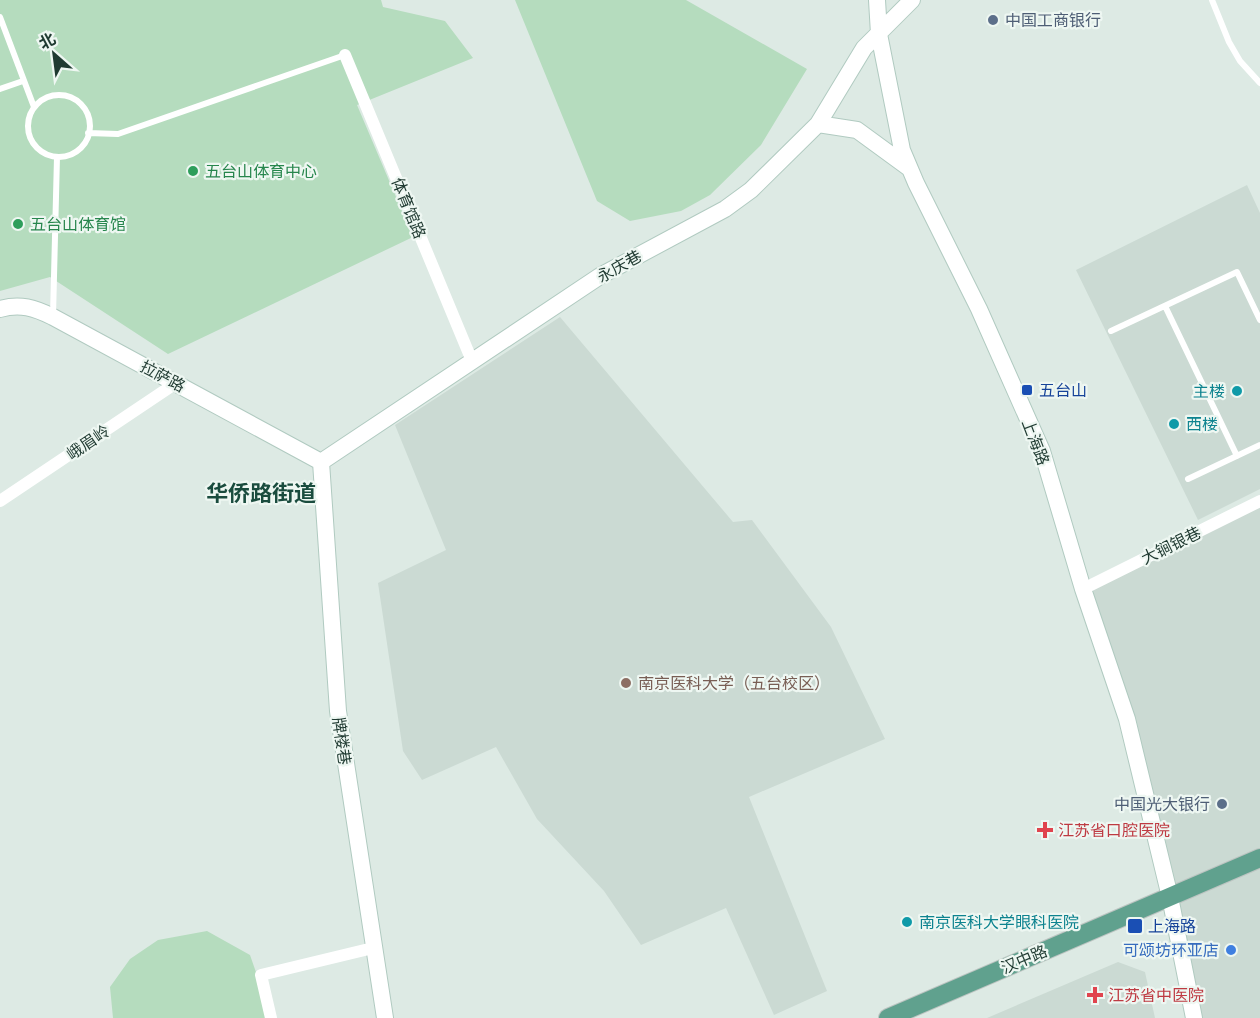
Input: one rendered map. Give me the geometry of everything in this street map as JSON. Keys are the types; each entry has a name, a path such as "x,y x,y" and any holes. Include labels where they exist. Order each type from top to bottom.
{"main road":[{"name":"汉中路","path":"888,1018 1260,858"}],"street":[{"name":"上海路","path":"876,0 879,34 902,150 979,309 1042,451 1083,589 1127,719 1170,897 1194,1018"},
{"name":"永庆巷","path":"321,462 600,276 725,209 752,190 818,124 864,48 912,0"},
{"name":"体育馆路","path":"345,55 472,361"},
{"path":"818,124 857,130 909,168"},
{"name":"拉萨路","path":"0,309 27,306 53,317 321,462"},
{"name":"峨眉岭","path":"0,501 176,383"},
{"name":"牌楼巷","path":"321,462 338,711 385,1018"},
{"name":"大锏银巷","path":"1083,589 1260,501"},
{"path":"271,1018 261,975 373,948"}],"lane":[{"path":"1212,0 1234,52 1260,83"},
{"path":"0,16 34,107"},
{"path":"88,133 118,134 345,55"},
{"path":"0,89 23,81"},
{"path":"52,96 63,96 81,105 87,114 88,133 84,144 77,151 67,156 57,157 39,150 29,135 30,116 34,107 42,100 52,96"},
{"path":"53,317 57,157"},
{"path":"1111,332 1237,272 1260,320"},
{"path":"1165,306 1237,456"},
{"path":"1188,479 1260,445"}],"shaded area":[{"path":"1247,185 1260,213 1260,489 1198,520 1076,270"},
{"name":"南京医科大学（五台校区）","path":"560,317 733,522 752,520 831,627 885,739 749,797 827,991 774,1015 726,908 641,945 604,891 537,819 496,747 422,780 403,751 378,583 446,550 395,425"},
{"path":"1260,500 1260,1018 1201,1018 1083,589"},
{"name":"江苏省中医院","path":"1118,962 1145,972 1155,1018 987,1018"}],"green space":[{"name":"五台山体育中心","path":"0,0 381,0 383,7 445,21 473,58 357,105 413,237 168,354 50,277 0,291"},
{"path":"515,0 686,0 807,69 761,145 710,195 681,211 630,221 597,201"},
{"path":"207,931 250,955 272,1018 113,1018 110,987 130,959 158,940"}],"place":[{"name":"中国工商银行","path":"993,20"},
{"name":"五台山体育中心","path":"193,171"},
{"name":"五台山体育馆","path":"18,224"},
{"name":"五台山","path":"1027,390"},
{"name":"主楼","path":"1237,391"},
{"name":"西楼","path":"1174,424"},
{"name":"南京医科大学（五台校区）","path":"626,683"},
{"name":"中国光大银行","path":"1222,804"},
{"name":"江苏省口腔医院","path":"1045,830"},
{"name":"南京医科大学眼科医院","path":"907,922"},
{"name":"上海路","path":"1135,926"},
{"name":"可颂坊环亚店","path":"1231,950"},
{"name":"江苏省中医院","path":"1095,995"}],"district":[{"name":"华侨路街道","path":"261,493"}]}
